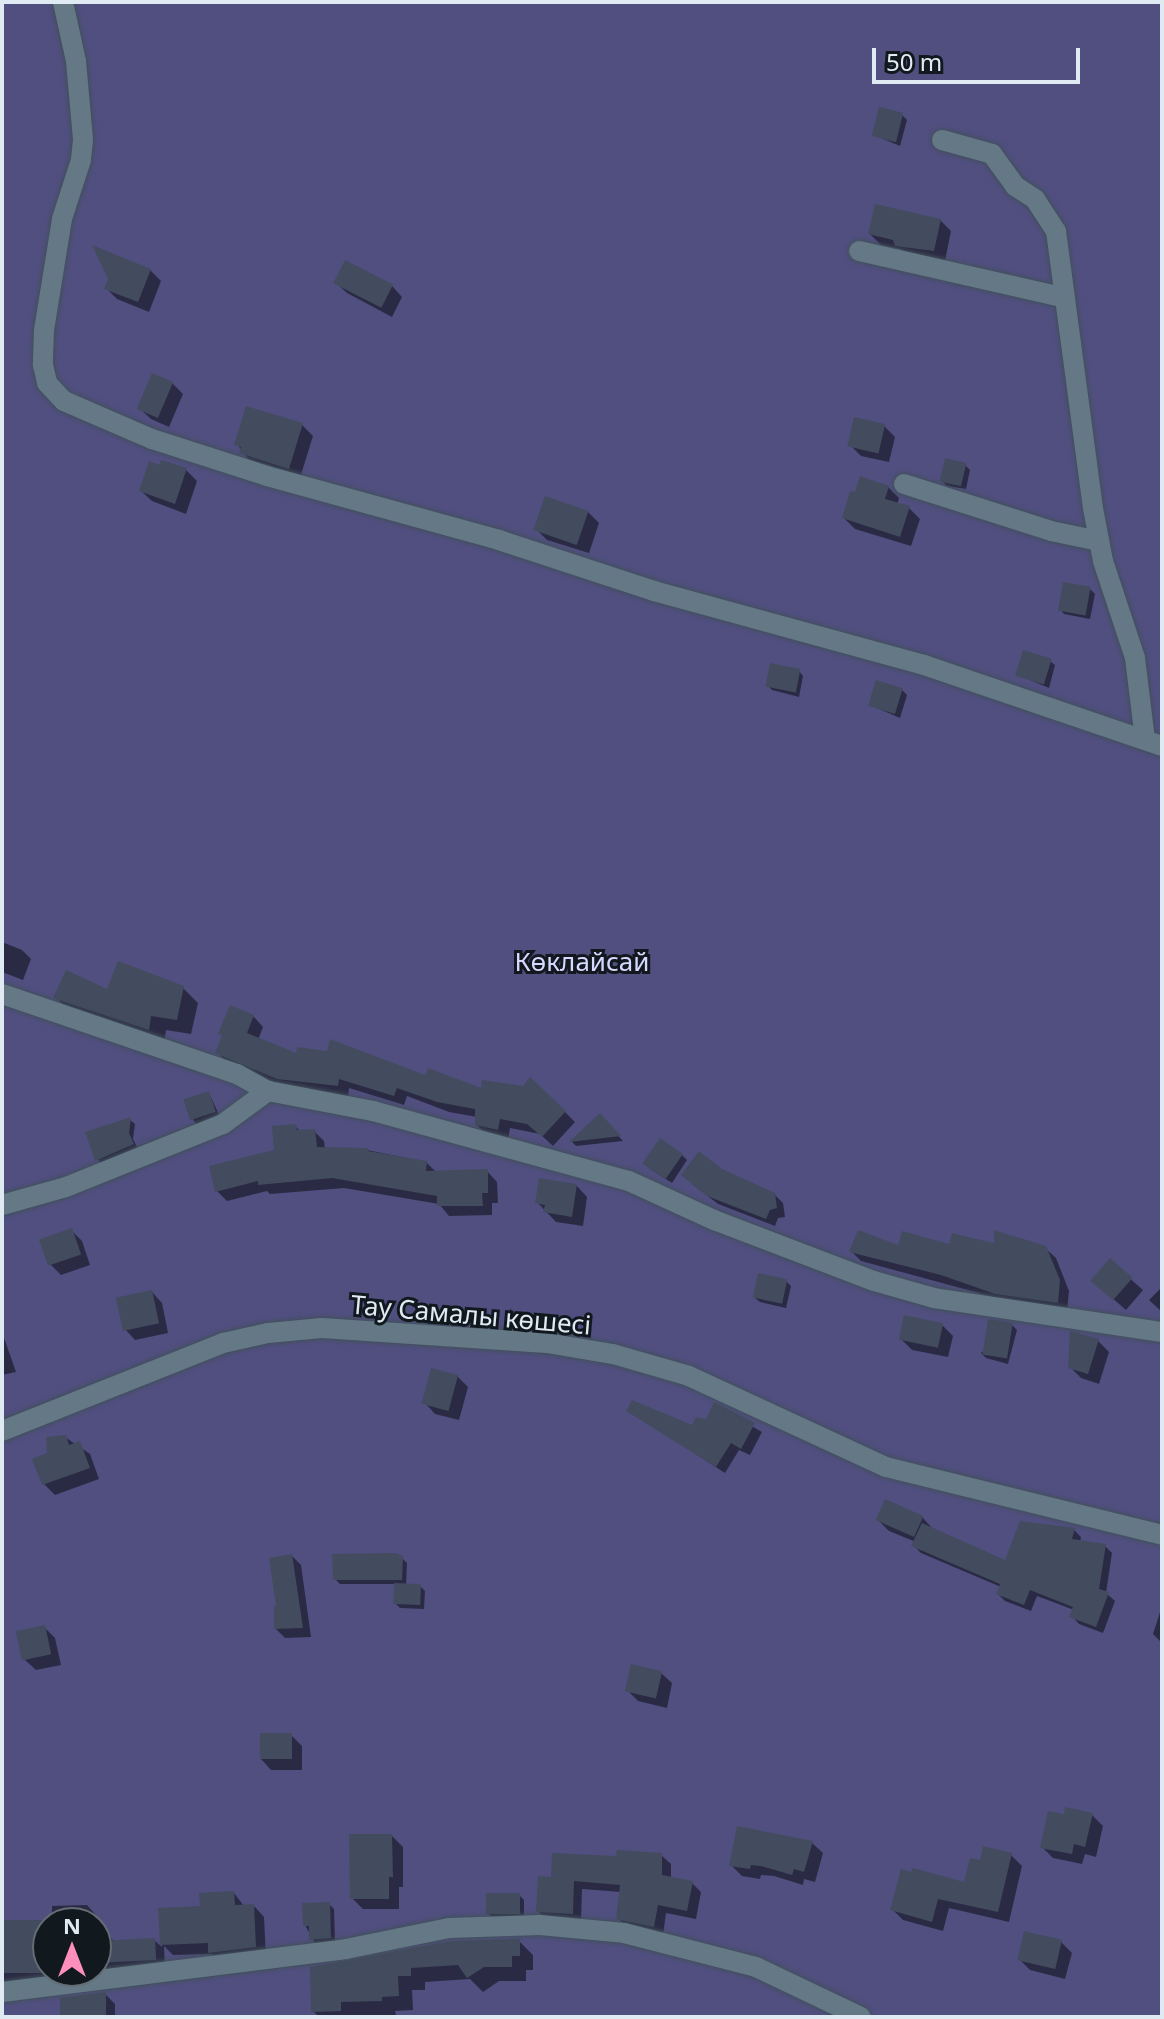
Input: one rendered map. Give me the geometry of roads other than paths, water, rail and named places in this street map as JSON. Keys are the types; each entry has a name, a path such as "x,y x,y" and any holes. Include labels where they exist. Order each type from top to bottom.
{"street":[{"path":"63,2 78,73 83,140 81,160 62,219 44,330 43,365 47,383 64,401 152,439 267,476 499,540 654,591 924,665 1154,742"},
{"path":"942,140 992,154 1015,186 1035,199 1056,231 1062,297 1099,541 1135,658 1154,742"},
{"path":"859,251 1062,297"},
{"path":"904,484 1051,531 1099,541"},
{"path":"2,994 237,1074 268,1091 373,1111 556,1158 629,1181 805,1256 934,1298 1162,1332"},
{"path":"2,1205 66,1187 223,1124 268,1091"},
{"name":"Тау Самалы көшесі","path":"2,1431 223,1343 268,1333 322,1328 547,1343 613,1354 689,1376 886,1467 1162,1535"},
{"path":"2,1992 346,1949 449,1928 540,1925 624,1933 756,1967 861,2017"}],"park label":[{"name":"Көклайсай","path":"582,962"}]}
